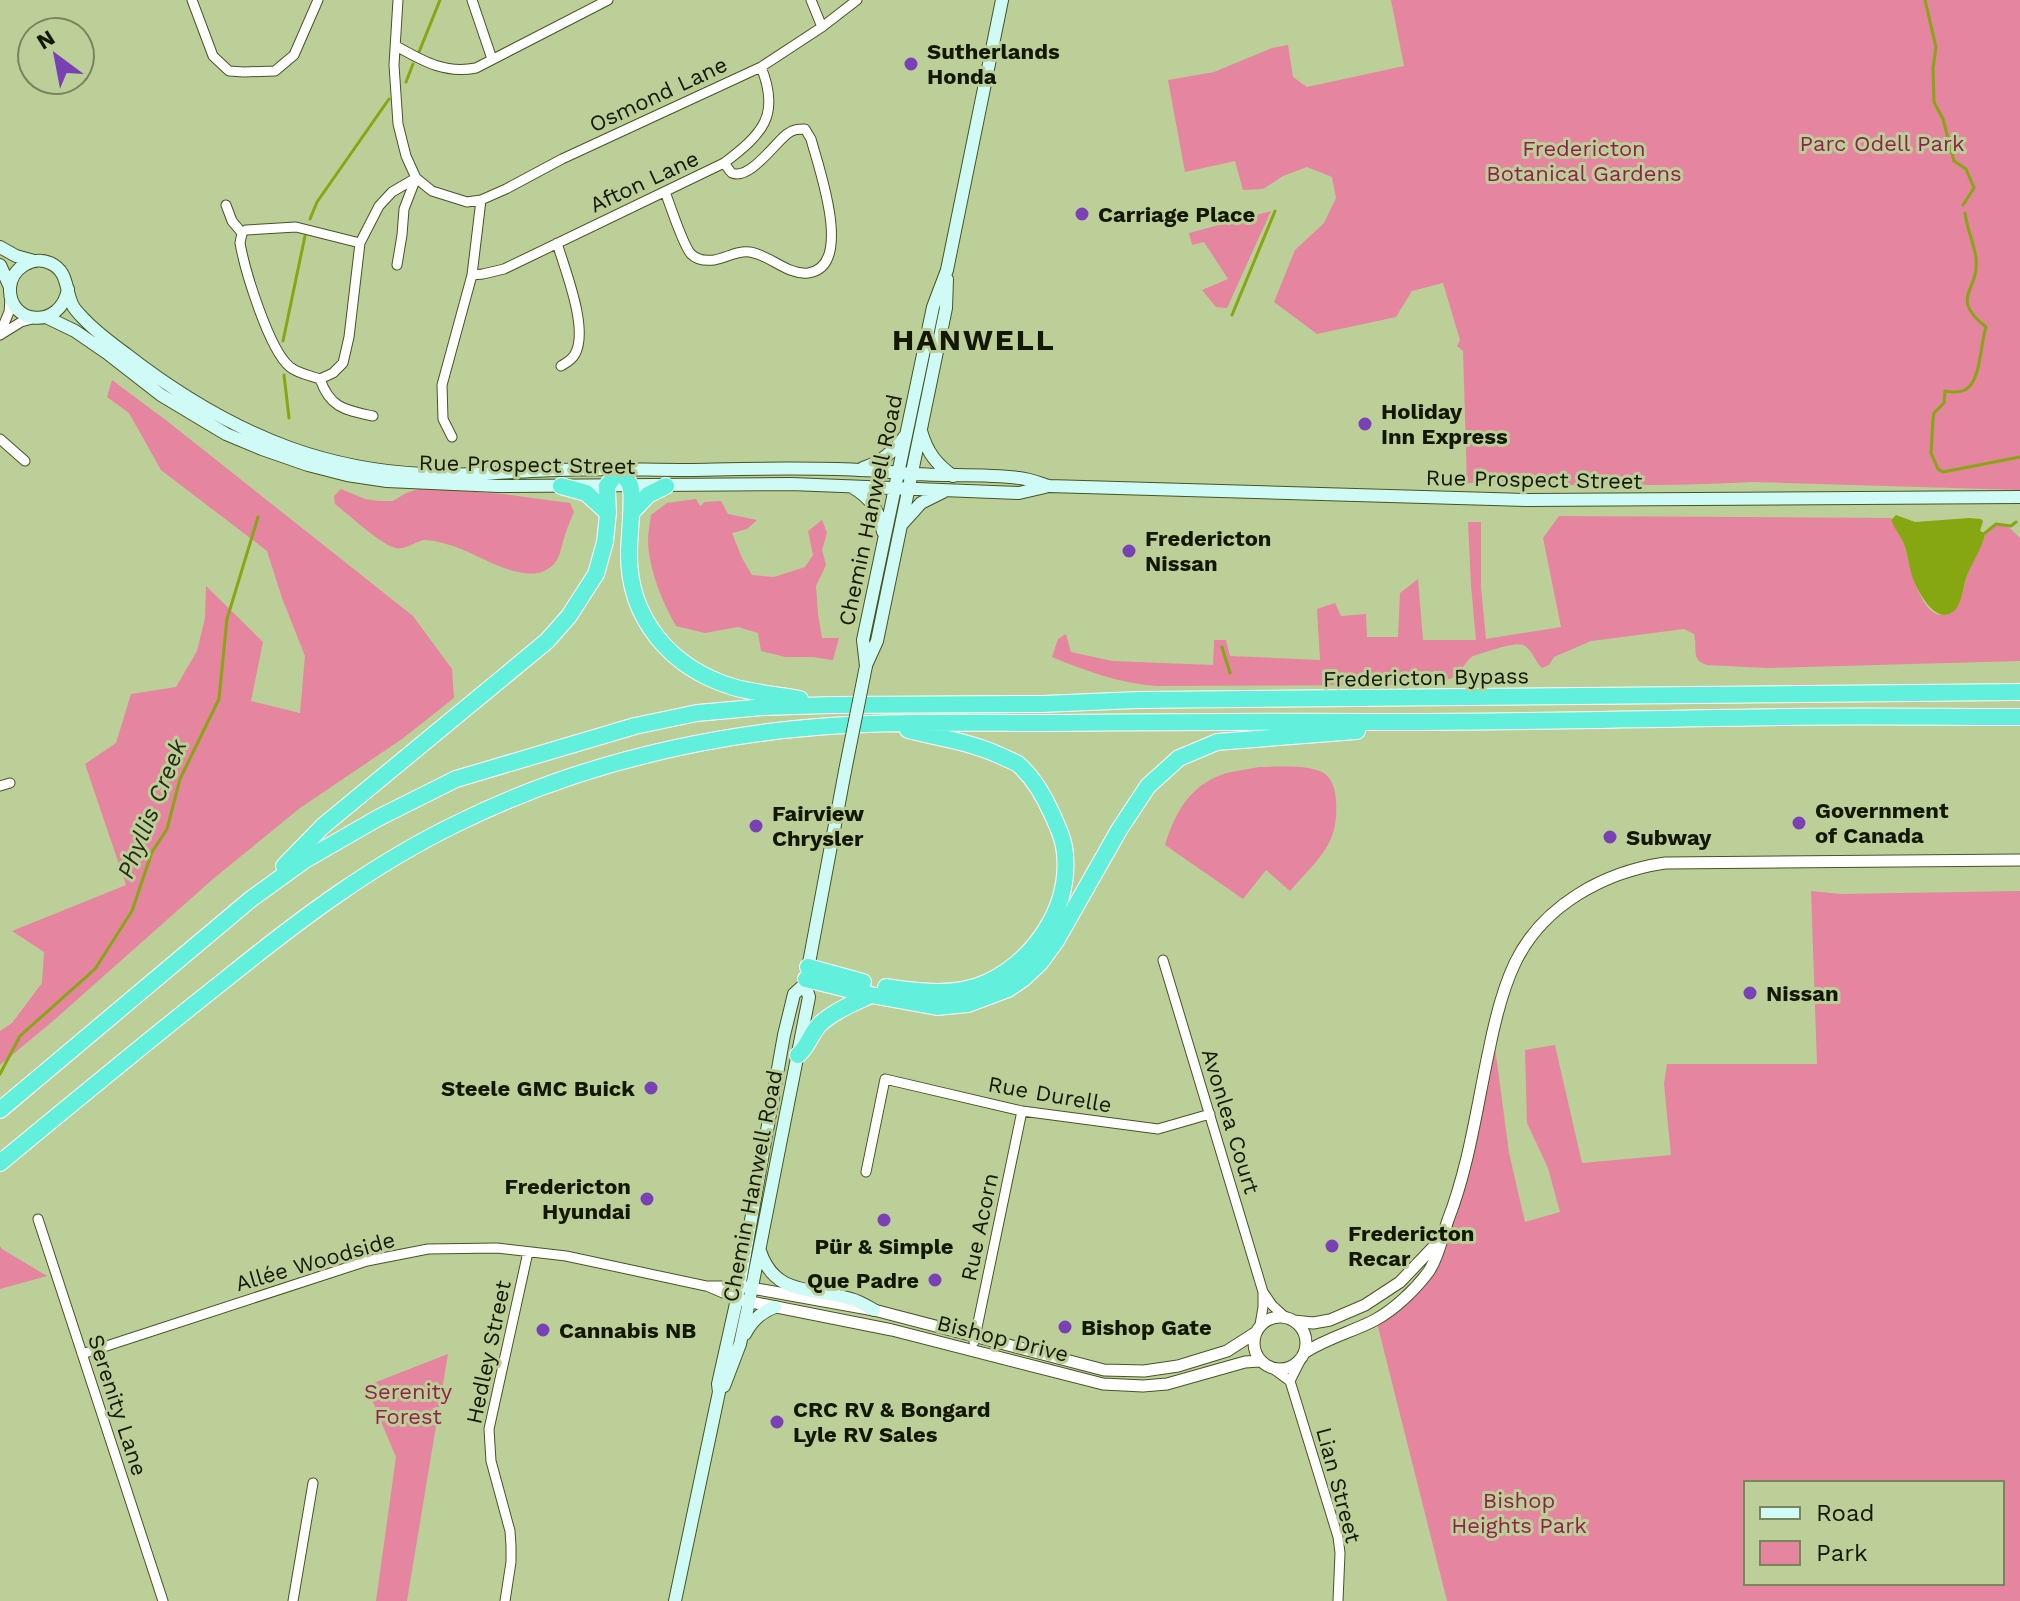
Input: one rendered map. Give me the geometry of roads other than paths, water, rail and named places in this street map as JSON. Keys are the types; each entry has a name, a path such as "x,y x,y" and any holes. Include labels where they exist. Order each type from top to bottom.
{"highway":[{"path":"251,899 323,826 547,641 569,616 596,574 605,542 607,486 619,470 631,486 630,578 646,622 660,642 680,661 705,676 734,687 833,705"},
{"path":"561,486 586,493 608,513"},
{"path":"631,513 648,495 666,486"},
{"name":"Fredericton Bypass","path":"833,705 2020,692"},
{"path":"0,1110 251,899 305,860 456,779 580,740 685,716 765,707 833,705"},
{"name":"Fredericton Bypass","path":"0,1163 172,1022 354,881 459,822 514,798 574,775 694,744 770,732 887,724 2020,717"},
{"path":"806,976 871,995 937,1007 968,1004 1008,989 1040,963 1148,786 1179,758 1217,742 1241,739 1499,722"},
{"path":"806,976 936,992 985,983 1025,957 1039,941 1056,908 1065,875 1065,853 1060,832 1045,798 1033,781 1017,764 994,752 967,742 887,724"},
{"path":"798,1055 821,1023 871,995"}],"main road":[{"name":"Chemin Hanwell Road","path":"675,1601 719,1392 718,1384 759,1248 809,997 806,976 845,771 866,666 877,641 909,487 905,473 907,434 933,307 947,270 1002,0"},
{"name":"Rue Prospect Street","path":"0,247 16,256 54,264 66,279 73,305 83,318 168,386 209,411 292,448 340,463 389,472 425,475 561,470 860,470 1020,478 1049,486 1528,500 2020,497"},
{"path":"10,291 17,270 34,261"},
{"name":"Rue Prospect Street","path":"0,265 14,304 28,316 75,331 161,395 226,434 308,465 347,475 387,481 498,486 791,484 1019,493 1049,486"},
{"name":"Chemin Hanwell Road","path":"866,666 863,640 883,537 895,487 905,473 921,430 946,308 947,270"},
{"path":"41,318 61,308 68,289"},
{"path":"921,430 932,457 953,476"},
{"path":"860,470 887,457 907,434"},
{"path":"849,486 873,502 883,537"},
{"path":"900,527 921,503 949,490"},
{"name":"Chemin Hanwell Road","path":"719,1392 725,1385 740,1344 744,1294 784,1035 794,994 806,976"},
{"path":"759,1248 770,1273 779,1281 853,1299 874,1310"},
{"path":"740,1344 755,1318 775,1307"}],"street":[{"path":"192,0 213,56 229,71 244,72 275,71 294,55 318,0"},
{"path":"398,0 394,65 398,124 406,156 416,178 432,191 467,202 481,200 472,275 442,385 443,419 452,437"},
{"path":"472,0 492,59"},
{"path":"396,46 428,63 459,71 476,68 608,0"},
{"path":"811,0 822,27"},
{"name":"Osmond Lane","path":"481,200 761,67 857,0"},
{"name":"Afton Lane","path":"472,275 504,269 724,163 753,141 764,125 770,103 770,87 761,67"},
{"path":"665,192 689,252 700,260 749,252 805,274 817,270 827,261 832,245 829,208 811,139 805,129 789,132 763,160 742,173 730,172 724,163"},
{"path":"242,233 242,255 275,348 290,368 320,379 333,373 343,363 360,243 379,206 392,192 416,178"},
{"path":"397,265 404,209 416,178"},
{"path":"226,205 232,221 242,233"},
{"path":"242,233 250,229 296,227 360,243"},
{"path":"557,243 576,304 579,346 574,357 561,366"},
{"path":"0,334 9,312 10,291"},
{"path":"0,334 21,322 41,318"},
{"path":"320,379 325,394 341,409 373,416"},
{"path":"0,439 25,461"},
{"path":"1275,1370 1293,1366 1320,1342 1376,1319 1395,1306 1429,1271 1454,1207 1499,1007 1515,962 1540,926 1573,897 1617,874 1665,863 2020,860"},
{"name":"Avonlea Court","path":"1163,960 1263,1292 1258,1329"},
{"name":"Rue Durelle","path":"866,1172 885,1079 1022,1111 1158,1129 1210,1114"},
{"name":"Rue Acorn","path":"972,1351 1022,1111"},
{"name":"Serenity Lane","path":"38,1219 163,1601"},
{"path":"1290,1319 1301,1327 1306,1344 1290,1381 1259,1361 1253,1347 1258,1329 1276,1317 1290,1319 1313,1323 1330,1320 1365,1305 1400,1282 1441,1239"},
{"name":"Allée Woodside","path":"82,1354 367,1261 428,1249 497,1248 582,1259 744,1294"},
{"name":"Hedley Street","path":"505,1601 511,1562 510,1531 491,1461 489,1429 528,1252"},
{"name":"Avonlea Court","path":"1263,1292 1272,1305 1290,1319"},
{"name":"Bishop Drive","path":"744,1294 775,1307 892,1330 1103,1384 1167,1384 1245,1362 1259,1361"},
{"name":"Bishop Drive","path":"744,1294 874,1310 1104,1370 1144,1371 1178,1366 1227,1351 1258,1329"},
{"name":"Lian Street","path":"1290,1381 1338,1537 1338,1601"},
{"path":"293,1601 313,1483"}],"waterway":[{"name":"Phyllis Creek","path":"419,52 440,0"},
{"path":"1925,0 1936,47 1934,102 1943,119 1954,161 1966,169 1974,188 1963,205"},
{"name":"Phyllis Creek","path":"406,82 413,64"},
{"name":"Phyllis Creek","path":"310,219 317,202 389,99"},
{"path":"1232,315 1275,211"},
{"path":"1965,213 1976,258 1967,301 1975,317 1986,327 1979,362 1970,386 1963,391 1945,391 1944,403 1934,413 1931,453 1938,469 1943,472 2020,457"},
{"name":"Phyllis Creek","path":"283,341 305,236"},
{"name":"Phyllis Creek","path":"284,375 289,418"},
{"name":"Phyllis Creek","path":"0,1074 20,1036 95,969 132,911 152,852 167,829 180,779 219,699 227,619 258,517"},
{"path":"1985,533 1996,524 2011,526 2016,522"},
{"path":"1222,647 1230,673"}],"place":[{"name":"Sutherlands Honda","path":"911,64"},
{"name":"Carriage Place","path":"1082,214"},
{"name":"Holiday Inn Express","path":"1365,424"},
{"name":"Fredericton Nissan","path":"1129,551"},
{"name":"Government of Canada","path":"1799,823"},
{"name":"Fairview Chrysler","path":"756,826"},
{"name":"Subway","path":"1610,837"},
{"name":"Nissan","path":"1750,993"},
{"name":"Steele GMC Buick","path":"651,1088"},
{"name":"Fredericton Hyundai","path":"647,1199"},
{"name":"Pür & Simple","path":"884,1220"},
{"name":"Fredericton Recar","path":"1332,1246"},
{"name":"Que Padre","path":"935,1280"},
{"name":"Bishop Gate","path":"1065,1327"},
{"name":"Cannabis NB","path":"543,1330"},
{"name":"CRC RV & Bongard Lyle RV Sales","path":"777,1422"}],"district":[{"name":"HANWELL","path":"974,340"}],"park label":[{"name":"Parc Odell Park","path":"1882,143"},
{"name":"Fredericton Botanical Gardens","path":"1584,160"},
{"name":"Serenity Forest","path":"408,1404"},
{"name":"Bishop Heights Park","path":"1519,1512"}]}
